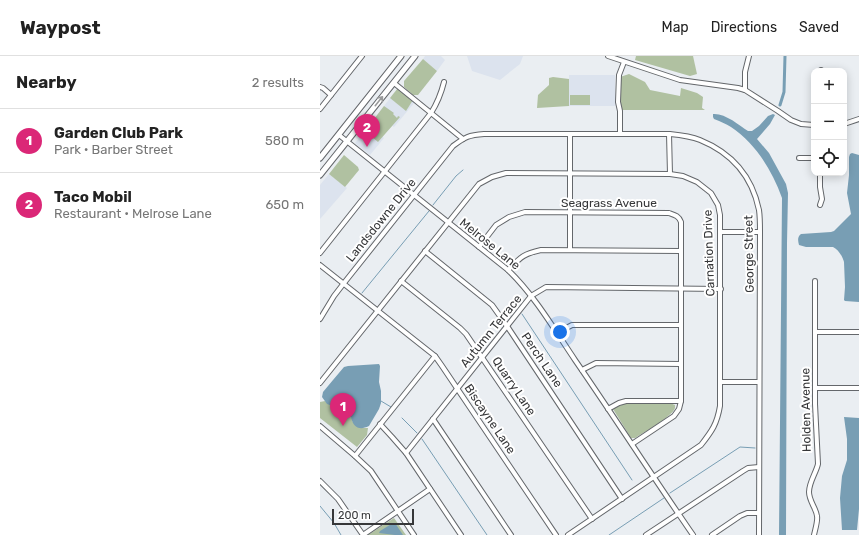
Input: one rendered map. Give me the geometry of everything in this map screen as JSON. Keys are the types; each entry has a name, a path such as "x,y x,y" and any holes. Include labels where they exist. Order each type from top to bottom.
{"main road":[{"path":"320,158 401,56"},
{"path":"320,175 415,56"}],"street":[{"path":"320,109 361,56"},
{"path":"608,56 680,80 746,90 791,120 801,124 811,125"},
{"path":"746,90 745,72 749,56"},
{"path":"620,134 618,75 624,62"},
{"path":"320,253 431,113 442,94 444,82"},
{"path":"394,83 464,138"},
{"path":"320,88 323,88 331,95"},
{"path":"847,123 859,119"},
{"name":"George Street","path":"464,138 472,135 484,134 669,134 699,140 715,147 730,157 744,173 753,190 759,211 760,232 759,535"},
{"path":"570,134 570,250"},
{"path":"669,134 670,174"},
{"name":"Melrose Lane","path":"339,135 479,246 520,282 532,296 693,535"},
{"name":"Landsdowne Drive","path":"320,319 334,296 414,195 454,146 464,138"},
{"path":"799,158 811,158"},
{"name":"Carnation Drive","path":"320,383 479,184 492,177 506,173 670,174 683,176 697,182 711,193 718,204 720,215 720,406 718,418 713,430 701,445 568,535"},
{"path":"820,176 822,199 820,205"},
{"name":"Seagrass Avenue","path":"479,246 496,225 509,217 525,212 669,213 679,218 681,222 680,401"},
{"path":"721,232 760,232"},
{"path":"508,270 519,258 541,250 681,251"},
{"name":"Perch Lane","path":"425,251 492,306 507,326 622,499"},
{"name":"Biscayne Lane","path":"320,265 435,356 556,535"},
{"name":"Quarry Lane","path":"401,281 466,334 592,520"},
{"name":"Holden Avenue","path":"814,535 818,518 809,497 809,488 818,464 815,388 816,282"},
{"name":"Autumn Terrace","path":"406,453 532,296 546,287 721,289"},
{"path":"557,333 572,325 681,325"},
{"path":"815,332 859,332"},
{"path":"355,456 435,356"},
{"path":"582,370 596,363 681,364"},
{"path":"720,382 759,382"},
{"path":"815,388 859,388"},
{"path":"608,409 626,401 680,401 679,410 674,416 632,444"},
{"path":"433,419 511,535"},
{"path":"380,424 406,453 462,535"},
{"path":"320,426 371,471 414,535"},
{"path":"647,535 742,471 748,468 759,467"},
{"path":"320,481 338,498 363,535 430,489"},
{"path":"712,535 740,516 747,513 759,513"}],"shaded area":[{"path":"425,56 441,56 445,60 437,71 423,59"},
{"path":"467,56 523,56 520,64 500,80 472,71"},
{"path":"569,75 615,75 615,106 569,106"},
{"path":"398,88 415,102 394,127 377,115"},
{"path":"369,127 384,138 370,155 355,143"},
{"path":"329,174 347,188 320,219 320,185"}],"green space":[{"path":"636,56 693,56 697,74 690,76 635,60"},
{"path":"423,59 437,71 418,95 413,95 404,87 404,81"},
{"path":"629,74 645,82 650,90 680,96 681,88 697,93 703,97 702,108 705,110 621,110 620,77"},
{"path":"549,78 569,79 569,106 537,108 538,95 549,85"},
{"path":"398,88 413,100 406,111 390,98"},
{"path":"570,95 590,95 590,105 570,105"},
{"path":"384,106 394,113 393,114 397,118 398,116 400,117 378,142 365,131"},
{"path":"344,155 358,167 359,170 345,187 329,174"},
{"path":"325,401 333,406 336,411 350,416 352,421 360,428 368,428 367,435 357,447 320,418 320,402"},
{"path":"670,403 675,405 675,408 669,415 635,438 631,438 613,409 624,404"},
{"path":"394,518 406,535 368,535"}],"water":[{"path":"713,114 727,117 748,131 752,131 759,126 768,116 773,114 775,115 770,124 757,139 769,153 786,184 788,193 786,535 779,535 782,198 773,177 762,158 748,141 731,127 714,119"},
{"path":"852,153 859,155 859,302 844,300 844,262 837,249 833,247 806,247 799,245 798,241 801,234 834,231 851,214 847,193 849,157"},
{"path":"379,364 381,403 369,426 359,428 355,426 351,417 338,413 333,406 327,404 322,397 323,392 344,367"},
{"path":"844,417 859,418 859,509 857,530 842,530 840,498 842,476 847,460 847,439"},
{"path":"395,523 403,535 379,533 380,531"}],"waterway":[{"path":"780,105 784,92 785,56"},
{"path":"433,205 456,176 463,170"},
{"path":"362,293 429,211"},
{"path":"522,314 632,480"},
{"path":"381,401 391,407"},
{"path":"402,418 417,433"},
{"path":"422,439 487,535"},
{"path":"670,493 740,447 755,448"},
{"path":"609,535 664,498"},
{"path":"320,506 334,523 341,535"}],"place":[{"name":"Taco Mobil","path":"367,147"},
{"name":"Garden Club Park","path":"343,426"}]}
